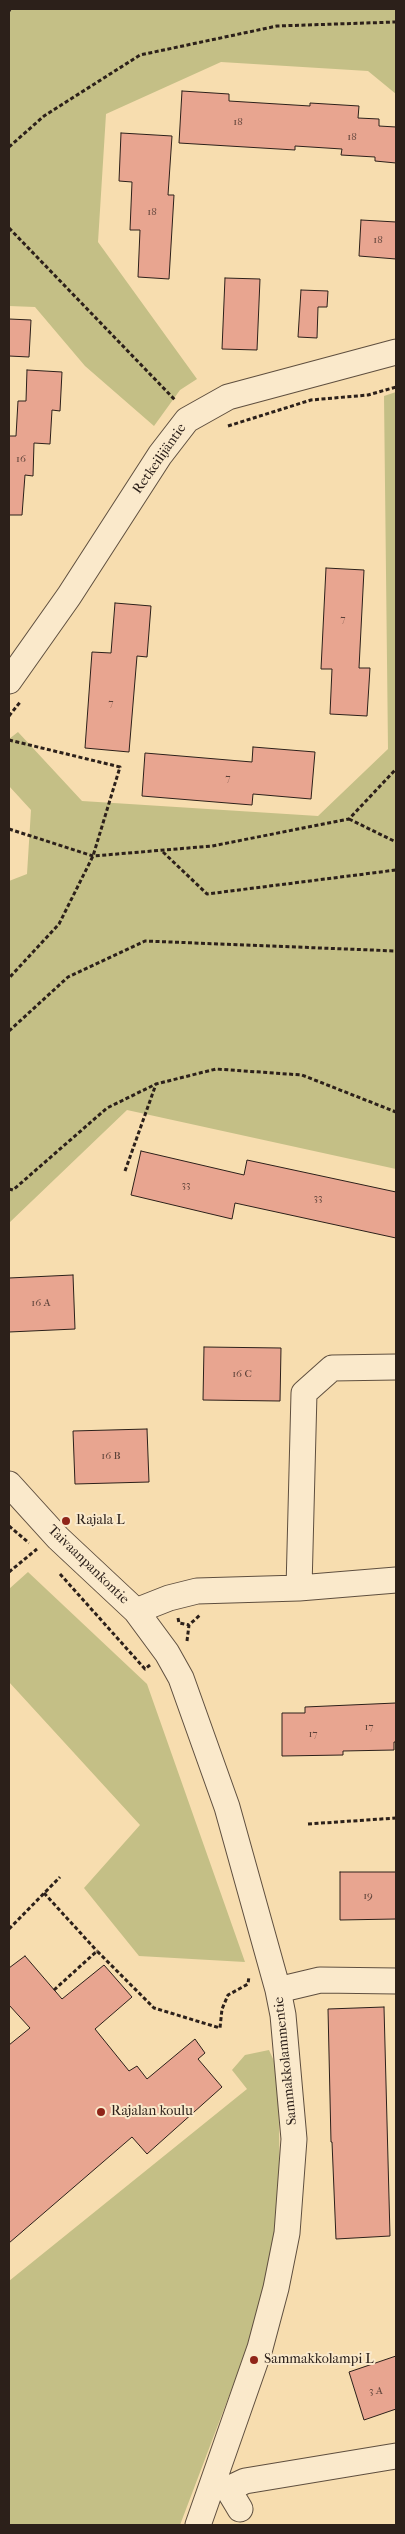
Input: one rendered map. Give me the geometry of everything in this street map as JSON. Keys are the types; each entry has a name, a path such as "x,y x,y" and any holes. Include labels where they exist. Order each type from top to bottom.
{"street":[{"name":"Retkeilijäntie","path":"18,688 69,596 160,455 188,420 228,396 396,352"},
{"path":"299,1588 304,1393 332,1368 396,1367"},
{"name":"Taivaanpankontie","path":"9,1484 58,1538 136,1612 169,1598 197,1591 299,1588 396,1580"},
{"name":"Sammakkolammentie","path":"136,1612 167,1653 182,1678 226,1807 278,1990 283,2015 294,2139 287,2233 276,2288 260,2348 227,2494 198,2525"},
{"path":"278,1990 320,1980 396,1981"},
{"path":"227,2494 246,2481 396,2456"}],"path":[{"path":"9,147 44,116 140,55 277,26 396,22"},
{"path":"9,228 178,404 188,420"},
{"path":"226,426 311,400 368,395 396,387"},
{"path":"9,716 18,688"},
{"path":"9,740 120,767 94,856 59,924 9,978"},
{"path":"9,829 94,856 162,852 212,846 349,819 396,769"},
{"path":"349,819 396,842"},
{"path":"162,852 207,894 396,870"},
{"path":"9,1032 68,977 145,941 396,952"},
{"path":"9,1189 13,1190 107,1108 156,1084 216,1069 302,1075 396,1112"},
{"path":"125,1171 156,1084"},
{"path":"9,1526 44,1556"},
{"path":"9,1572 37,1549"},
{"path":"57,1571 145,1669"},
{"path":"308,1824 396,1818"},
{"path":"9,1929 60,1878"},
{"path":"44,1893 97,1951 154,2008 220,2028 222,2009 228,1995 248,1984 250,1975"},
{"path":"54,1990 97,1951"}],"shaded area":[{"path":"9,9 396,9 396,94 368,71 221,62 106,114 98,242 197,379 180,390 154,426 85,366 35,307 9,306"},
{"path":"396,392 396,1169 127,1110 9,1223 9,881 27,874 31,810 9,786 9,739 18,732 82,801 318,816 388,749 384,396"},
{"path":"28,1572 147,1684 245,1962 139,1956 84,1888 140,1825 9,1682 9,1589"},
{"path":"269,2050 278,2070 280,2188 274,2251 257,2322 180,2525 9,2525 9,2281 247,2089 232,2070 245,2055"}],"building":[{"path":"182,91 229,94 229,101 310,106 310,103 359,106 358,118 379,119 379,126 396,127 396,163 375,161 375,157 341,155 342,149 295,146 295,150 179,143"},
{"path":"121,133 172,136 168,195 174,195 169,279 138,277 140,230 130,230 132,182 119,181"},
{"path":"361,220 396,222 396,259 359,256"},
{"path":"225,278 260,279 257,350 222,349"},
{"path":"301,290 328,291 327,307 318,307 317,338 298,337"},
{"path":"9,319 31,320 29,357 9,356"},
{"path":"27,370 62,372 60,411 52,410 50,444 34,443 33,476 25,475 22,515 9,515 9,436 16,436 18,401 26,401"},
{"path":"326,568 364,570 359,668 370,668 367,716 330,714 332,669 321,669"},
{"path":"115,603 151,606 147,657 137,656 129,752 85,748 92,652 111,653"},
{"path":"253,747 315,752 311,799 253,794 252,805 142,796 145,753 252,762"},
{"path":"141,1151 244,1175 247,1160 396,1192 396,1238 235,1203 232,1219 131,1195"},
{"path":"73,1275 75,1329 9,1332 9,1278"},
{"path":"204,1347 281,1348 280,1401 203,1400"},
{"path":"147,1429 149,1482 75,1484 73,1431"},
{"path":"396,1703 396,1742 394,1742 394,1750 343,1751 343,1755 282,1756 282,1713 305,1713 305,1707"},
{"path":"340,1872 396,1872 396,1919 340,1920"},
{"name":"Rajalan koulu","path":"25,1956 62,1999 104,1965 132,1997 95,2029 129,2071 137,2066 147,2079 195,2039 205,2053 198,2059 222,2087 147,2154 132,2137 9,2243 9,2045 30,2028 9,2005 9,1968"},
{"path":"384,2007 390,2236 336,2239 331,2142 328,2009"},
{"path":"396,2356 396,2409 364,2420 349,2372"}],"place":[{"name":"Rajala L","path":"66,1521"},
{"name":"Rajalan koulu","path":"101,2112"},
{"name":"Sammakkolampi L","path":"254,2360"}]}
